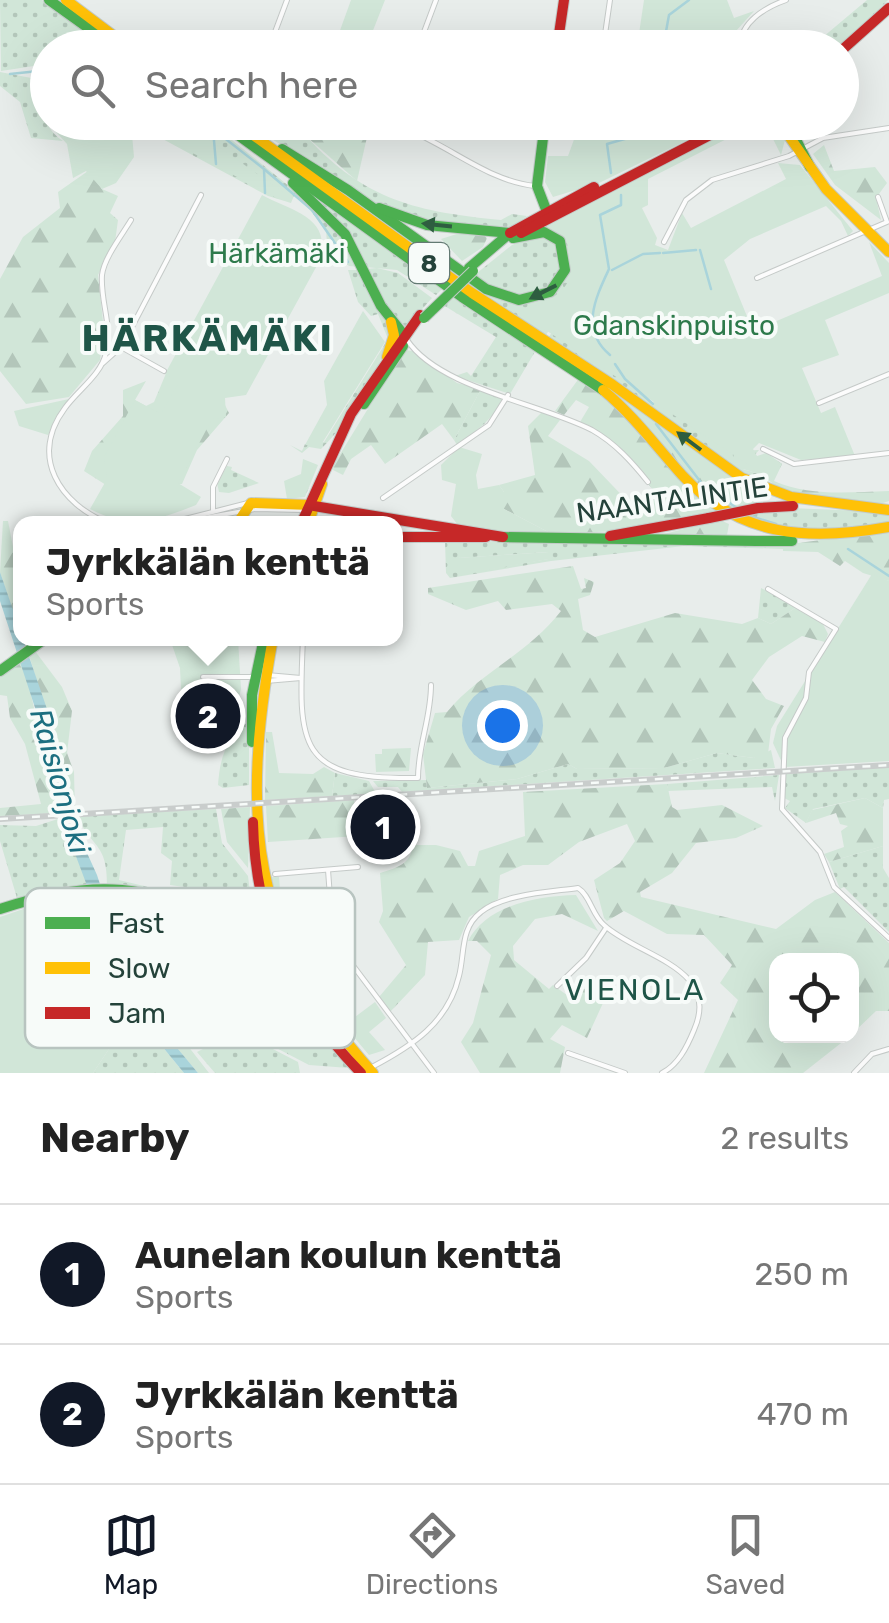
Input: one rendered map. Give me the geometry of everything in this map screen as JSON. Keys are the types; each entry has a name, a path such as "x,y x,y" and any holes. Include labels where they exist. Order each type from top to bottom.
{"main road":[{"path":"49,0 91,30"},
{"path":"66,0 106,30"},
{"path":"560,30 564,0"},
{"path":"859,35 889,8"},
{"path":"252,140 291,154 495,294 523,300 554,288 566,266 560,241 540,232 512,235 427,225 367,204"},
{"path":"252,140 345,234 390,318 406,337"},
{"name":"8","path":"252,140 726,468 781,494 889,510"},
{"name":"8","path":"252,140 465,299 601,388 636,418 687,480 718,508 768,531 831,536 889,527"},
{"path":"543,140 536,186 548,213"},
{"path":"242,516 248,506 307,514 330,460 388,357 422,317 512,235 548,213 699,140"},
{"path":"792,140 810,168 889,252"},
{"path":"795,140 799,150"},
{"path":"388,357 394,336 390,318"},
{"path":"330,460 406,337"},
{"name":"NAANTALINTIE","path":"558,538 640,533 758,508 869,508"},
{"path":"403,526 504,538"},
{"name":"NAANTALINTIE","path":"403,537 756,541 831,536"},
{"path":"5,668 35,646"},
{"path":"262,677 264,646"},
{"path":"259,888 252,856 251,716 271,646"},
{"path":"0,909 25,901"},
{"path":"347,1048 366,1072"}],"street":[{"path":"276,30 288,0"},
{"path":"425,30 436,0"},
{"path":"606,30 610,0"},
{"path":"765,0 768,8"},
{"path":"743,30 768,8 786,0"},
{"path":"859,132 889,128"},
{"path":"426,140 507,180 536,186"},
{"path":"664,242 682,205 702,186 822,140"},
{"path":"95,516 80,508 52,475 48,454 61,414 121,347 201,195"},
{"path":"758,278 887,222 878,197"},
{"path":"103,364 109,338 102,272 131,220"},
{"path":"406,337 448,375 508,395 602,436 648,482"},
{"path":"109,338 122,340"},
{"path":"121,347 164,371"},
{"path":"819,403 889,374"},
{"path":"383,498 488,425 508,395"},
{"path":"828,399 831,407"},
{"path":"763,450 794,464 889,453"},
{"path":"214,513 213,488 228,459"},
{"path":"202,516 248,506 286,508 307,514"},
{"path":"286,508 307,514"},
{"path":"768,590 836,629 810,672 806,698 785,738 781,771 784,814 820,852 834,886 889,938"},
{"path":"303,646 301,723 313,750 330,768 357,778 418,778 418,752 432,710 430,686"},
{"path":"203,677 301,678"},
{"path":"276,874 358,867"},
{"path":"328,870 329,888"},
{"path":"366,1072 430,1030 452,996 466,931 478,914 500,903 582,889 606,928 655,954 698,990 700,1006 695,1028 677,1062 662,1073"},
{"path":"557,986 586,958 606,928"},
{"path":"355,968 434,1073"},
{"path":"854,1073 872,1054 889,1049"},
{"path":"568,1052 625,1073"}],"green space":[{"path":"0,0 42,0 85,30 30,30 30,67 1,71"},
{"path":"351,0 385,0 373,30 340,30"},
{"path":"644,0 727,0 734,18 754,11 737,30 640,30"},
{"path":"867,0 888,0 858,30 831,30"},
{"path":"0,72 30,78 30,135 20,102 0,86"},
{"path":"63,140 132,140 134,157 116,183 102,189 86,171 73,178"},
{"path":"165,140 232,140 327,217 360,267 349,266 327,244 326,229 295,193 291,203 268,196"},
{"path":"169,140 209,140 283,192 278,199"},
{"path":"273,140 310,140 350,176 395,200 472,217 501,220 512,214 527,216 507,230 444,224 383,208"},
{"path":"310,140 366,140 357,181"},
{"path":"574,140 687,140 599,183 553,197 545,182 548,156 568,156"},
{"name":"Gdanskinpuisto","path":"713,140 725,140 648,179 648,205 642,208 657,238 655,245 668,250 682,213 691,228 786,179 778,163 800,165 853,231 848,236 841,221 826,206 750,239 724,260 753,331 882,276 869,242 889,263 889,293 825,320 839,355 802,368 821,413 835,407 855,456 801,460 759,443 753,449 757,456 766,453 782,464 773,481 526,317 526,309 557,294 571,275 570,250 555,220"},
{"name":"Gdanskinpuisto","path":"774,140 785,140 781,155"},
{"path":"824,145 834,171 875,167 887,183 876,198 881,220 835,185 813,154"},
{"path":"88,171 102,189 118,196 110,213 118,220 115,242 98,275 104,331 100,360 69,397 26,404 0,371 0,279 23,237 60,208 58,192"},
{"path":"289,177 443,288 436,295 397,270 365,267"},
{"name":"Härkämäki","path":"262,195 315,224 322,245 320,260 246,395 225,398 226,417 212,419 178,483 201,497 196,505 164,516 104,516 90,509 107,479 104,457 135,400 161,414 179,382 165,374"},
{"path":"560,213 580,246 564,305 546,335 465,283 513,301 559,286 563,243 527,233"},
{"path":"463,232 482,233 487,238 483,247 462,261 441,239"},
{"path":"534,236 553,238 563,265 553,286 519,297 472,277 512,245"},
{"path":"366,269 398,273 432,298 406,327 382,304"},
{"path":"348,270 361,270 392,334 370,381 342,425 321,449 309,447 302,453 290,445 302,451 305,444 324,442 388,339 378,314 371,316 358,302"},
{"path":"451,294 536,350 510,394 455,376 467,372 471,376 496,337 443,305"},
{"path":"363,311 385,342 321,445 305,445 327,405 324,381"},
{"path":"557,323 653,404 654,400 737,451 759,450 743,469 770,483 747,478 549,337"},
{"path":"404,350 413,351 457,383 481,389 454,440 442,424 385,464 371,445 351,459 343,475 333,470 334,464"},
{"path":"167,371 224,403 229,413 197,450 182,484 106,485 84,471 92,451 123,416 123,390 146,381 135,400 146,406 154,402"},
{"path":"580,377 615,403 719,512 641,530 552,534 504,509 504,492 499,485 535,475 528,426 543,411 560,420 548,436 589,461 636,510 657,495 617,445 580,422 589,407 576,400 564,415 555,411"},
{"path":"596,377 734,477 758,506 729,511 710,499"},
{"path":"481,389 503,396 490,418 457,445 454,440"},
{"path":"69,399 48,435 19,426 14,411"},
{"path":"459,447 482,454 476,475 478,489 499,485 504,492 504,509 552,534 461,529 451,516 456,484 442,480 441,465"},
{"path":"734,453 760,457 766,453 782,464 774,481 788,486 830,492 889,491 889,501 874,506 787,493 759,474 743,469 733,459"},
{"path":"303,459 318,465 305,497 287,499 284,481 301,474"},
{"path":"227,466 259,483 229,493 219,492 217,483"},
{"path":"789,508 889,512 889,524 796,534 733,515"},
{"path":"720,520 729,524 727,535 656,536"},
{"path":"3,521 8,521 13,547 13,612 0,572"},
{"path":"889,531 889,581 863,573 845,561 840,566 818,552 783,551 783,545"},
{"path":"445,541 783,545 783,549 684,546 551,561 450,578 446,573","holes":["548,552 548,559 460,574 458,558"]},
{"path":"549,552 549,559 459,575 457,558"},
{"path":"573,566 581,589 586,588 584,578 594,582 590,595 578,599 583,630 595,637 675,613 742,624 758,618 771,624 795,608 822,622 828,634 825,642 802,636 769,657 752,680 766,699 784,706 771,729 768,754 754,758 717,753 664,768 577,769 568,764 517,779 427,788 423,754 435,713 447,712 534,639 561,611 552,604 506,610 498,601 466,610 428,594 428,588"},
{"path":"872,574 889,581 889,761 784,767 773,743 777,726"},
{"path":"761,588 795,608 771,624 758,618"},
{"path":"172,646 238,646 241,689 231,728 183,730 180,668"},
{"path":"35,651 62,687 72,711 67,753 74,772 75,813 68,814 54,763 55,742 29,655"},
{"path":"21,661 59,813 0,816 0,808 41,804 25,744 10,718 7,696 0,695 0,677"},
{"path":"249,721 249,785 223,788 218,785 226,749"},
{"path":"266,732 272,732 279,773 313,774 324,767 335,773 332,796 265,800"},
{"path":"411,748 409,771 376,772 375,754 382,754 382,749"},
{"path":"771,750 775,768 402,792 398,787 378,787 373,781 426,780 427,788 517,779 568,764 577,769 664,768 717,753 754,758"},
{"path":"889,767 889,799 884,800 883,808 865,798 813,809 806,823 785,808 790,801 782,797 783,774"},
{"path":"335,773 369,781 374,790 398,793 332,796"},
{"path":"779,775 775,801 772,787 668,791 667,784"},
{"path":"667,784 672,807 677,810 722,805 763,826 736,838 696,843 672,873 640,892 641,897 776,929 815,900 835,892 889,943 889,1011 876,1011 859,1027 859,953 769,953 769,1043 841,1043 803,1073 704,1073 738,1000 720,983 732,965 704,935 667,934 624,911 607,921 604,918 594,880 620,863 635,841 627,824 579,842 548,865 523,865 500,875 498,899 469,917 459,940 428,942 425,975 390,1012 379,997 406,965 379,922 383,911 380,873 406,861 413,845 460,851 468,866 475,866 479,851 525,836 523,792"},
{"path":"865,798 883,808 883,846 829,862 824,854 844,847 841,831 848,826 840,824 836,813 806,823 812,810"},
{"path":"354,800 358,836 268,842 266,806"},
{"path":"250,807 248,868 227,842 221,809"},
{"path":"216,809 222,843 248,876 250,888 170,885 172,861 161,853 163,827 126,830 119,880 152,888 107,888 102,854 77,816"},
{"path":"406,812 410,840 359,842 358,814"},
{"path":"61,818 90,887 25,888 25,897 17,898 0,841 0,825 36,826"},
{"path":"883,846 883,868 889,878 889,932 844,887 840,889 829,862"},
{"path":"271,877 279,877 280,888 274,888"},
{"path":"576,895 598,931 562,914 535,919 513,946 514,960 549,989 553,985 571,998 579,985 603,1003 587,1038 562,1025 550,1039 565,1047 560,1073 480,1073 461,1042 473,1023 491,955 477,941 468,941 487,919 514,905"},
{"path":"25,908 25,1048 110,1048 93,1073 0,1073 0,917"},
{"path":"375,1002 386,1018 369,1032 385,1050 369,1055 355,1038 355,1017"},
{"path":"110,1048 163,1048 184,1073 93,1073"},
{"path":"177,1048 190,1048 209,1073 198,1073"},
{"path":"205,1048 271,1048 298,1062 300,1073 215,1073 197,1052"},
{"path":"276,1048 312,1048 309,1065"},
{"path":"312,1048 333,1048 349,1068 309,1065"}],"water":[{"path":"0,572 13,610 13,641 0,601"},
{"path":"15,646 25,646 47,709 63,800 101,888 88,888 46,775 41,726"},
{"path":"164,1048 177,1048 198,1073 184,1073"}],"waterway":[{"path":"666,30 669,15 689,0"},
{"path":"10,74 30,72"},
{"path":"214,140 216,164"},
{"path":"227,140 264,169 265,193"},
{"path":"611,173 607,144 621,140"},
{"path":"264,169 312,210 348,262"},
{"path":"610,355 595,335 593,314 609,269 600,215 621,205 621,195"},
{"path":"663,253 696,250"},
{"path":"700,250 711,289"},
{"path":"612,270 643,254 660,253"},
{"path":"615,364 625,379 653,404"},
{"path":"656,424 703,485 740,510"},
{"path":"747,515 776,524"},
{"path":"848,549 889,576"}],"railway":[{"path":"0,819 889,765"}],"traffic: fast":[{"path":"49,0 91,30"},
{"path":"245,140 462,297 603,390"},
{"path":"543,140 537,186 547,212"},
{"path":"796,140 810,167"},
{"path":"282,149 348,190 486,289 519,300 550,292 565,270 560,241 544,232 513,238"},
{"path":"293,183 345,234 381,306 404,335"},
{"path":"379,208 427,225 510,233"},
{"path":"469,268 510,233"},
{"path":"424,318 473,271"},
{"path":"364,404 403,346"},
{"path":"500,537 756,541"},
{"path":"756,541 792,541"},
{"path":"0,671 35,646"},
{"path":"252,742 252,695 262,646"},
{"path":"0,909 25,902"}],"traffic: slow":[{"path":"66,0 106,30"},
{"path":"260,140 472,293 613,385 742,478 791,497 889,510"},
{"path":"792,140 826,189 889,252"},
{"path":"387,357 394,335 391,322"},
{"path":"603,390 682,475 728,512 752,523 804,533 889,527"},
{"path":"311,516 322,484"},
{"path":"242,516 251,503 311,505"},
{"path":"269,888 258,817 258,761 272,646"},
{"path":"353,1048 373,1073"}],"traffic: jam":[{"path":"560,30 564,0"},
{"path":"859,35 889,8"},
{"path":"521,233 700,140"},
{"path":"510,233 594,187"},
{"path":"305,516 351,414 420,315"},
{"path":"314,506 375,516"},
{"path":"758,508 793,506"},
{"path":"709,518 758,508"},
{"path":"610,536 709,518"},
{"path":"403,521 503,537"},
{"path":"403,537 486,537"},
{"path":"253,822 260,888"},
{"path":"338,1048 361,1073"}],"place":[{"name":"Jyrkkälän kenttä","path":"208,716"},
{"name":"Aunelan koulun kenttä","path":"383,827"}],"district":[{"name":"HÄRKÄMÄKI","path":"208,338"},
{"name":"VIENOLA","path":"635,990"}],"water label":[{"name":"Raisionjoki","path":"60,781"}]}
